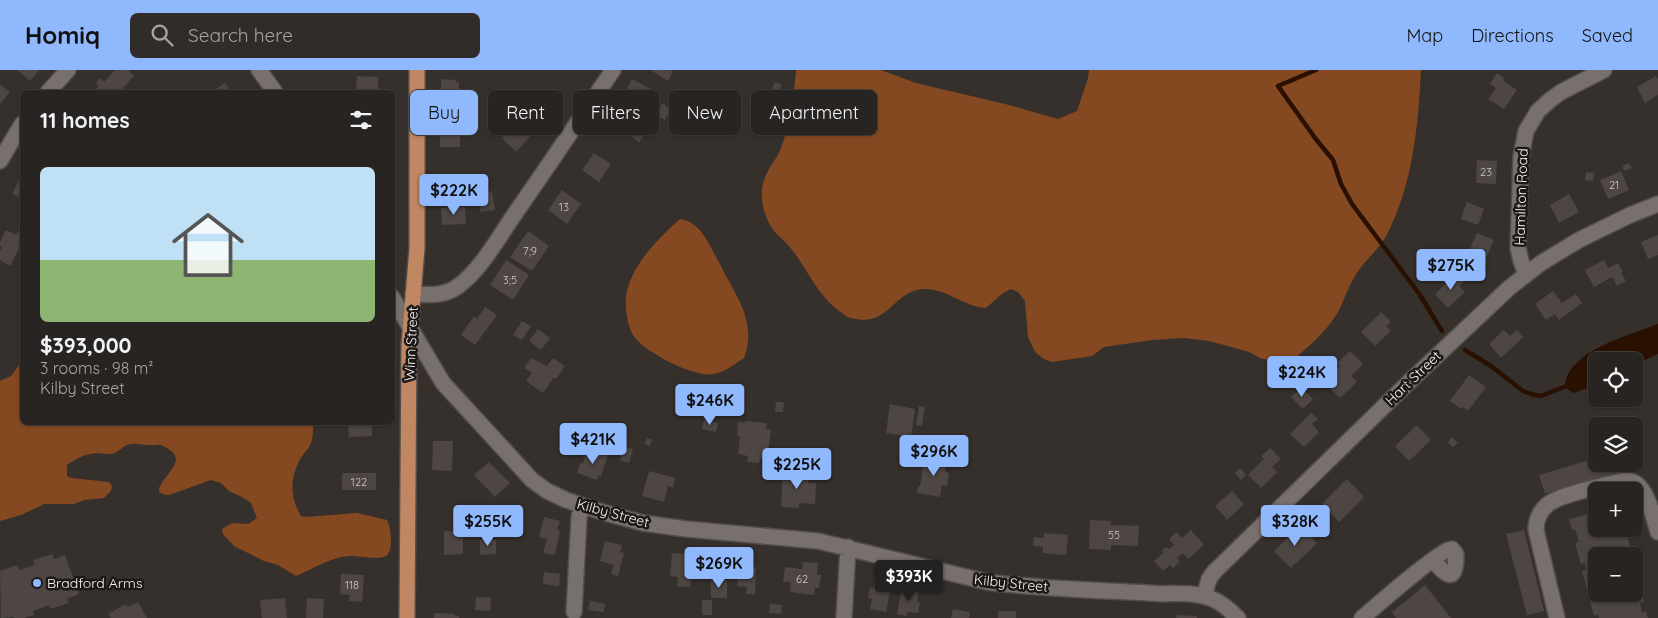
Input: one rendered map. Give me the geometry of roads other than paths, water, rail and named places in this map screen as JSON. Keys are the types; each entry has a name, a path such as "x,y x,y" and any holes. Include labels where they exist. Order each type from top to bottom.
{"main road":[{"name":"Winn Street","path":"407,618 410,328 418,210 417,70"}],"street":[{"path":"50,90 68,70"},
{"path":"259,70 273,90"},
{"path":"413,294 442,294 458,286 470,276 502,234 613,70"},
{"name":"Hamilton Road","path":"1526,274 1518,248 1521,157 1526,131 1538,112 1555,96 1604,70"},
{"path":"0,161 20,127"},
{"name":"Hart Street","path":"1204,596 1209,579 1221,565 1498,298 1526,274 1557,253 1586,236 1658,204"},
{"name":"Kilby Street","path":"395,302 443,383 471,416 532,480 547,491 581,506 661,526 793,538 848,547 987,582 1015,586 1152,594 1195,594 1221,603 1238,618"},
{"path":"1557,618 1536,530 1538,516 1546,505 1558,499 1622,480 1630,480 1642,488 1658,532"},
{"path":"574,612 581,506"},
{"path":"844,618 848,547"},
{"path":"1362,618 1433,560"}],"waterway":[{"path":"1316,70 1278,86 1333,160 1341,184 1352,204 1420,295 1442,331"},
{"path":"1465,350 1491,366 1523,391 1531,394 1541,396 1564,387"}],"place":[{"name":"Bradford Arms","path":"37,583"}]}
